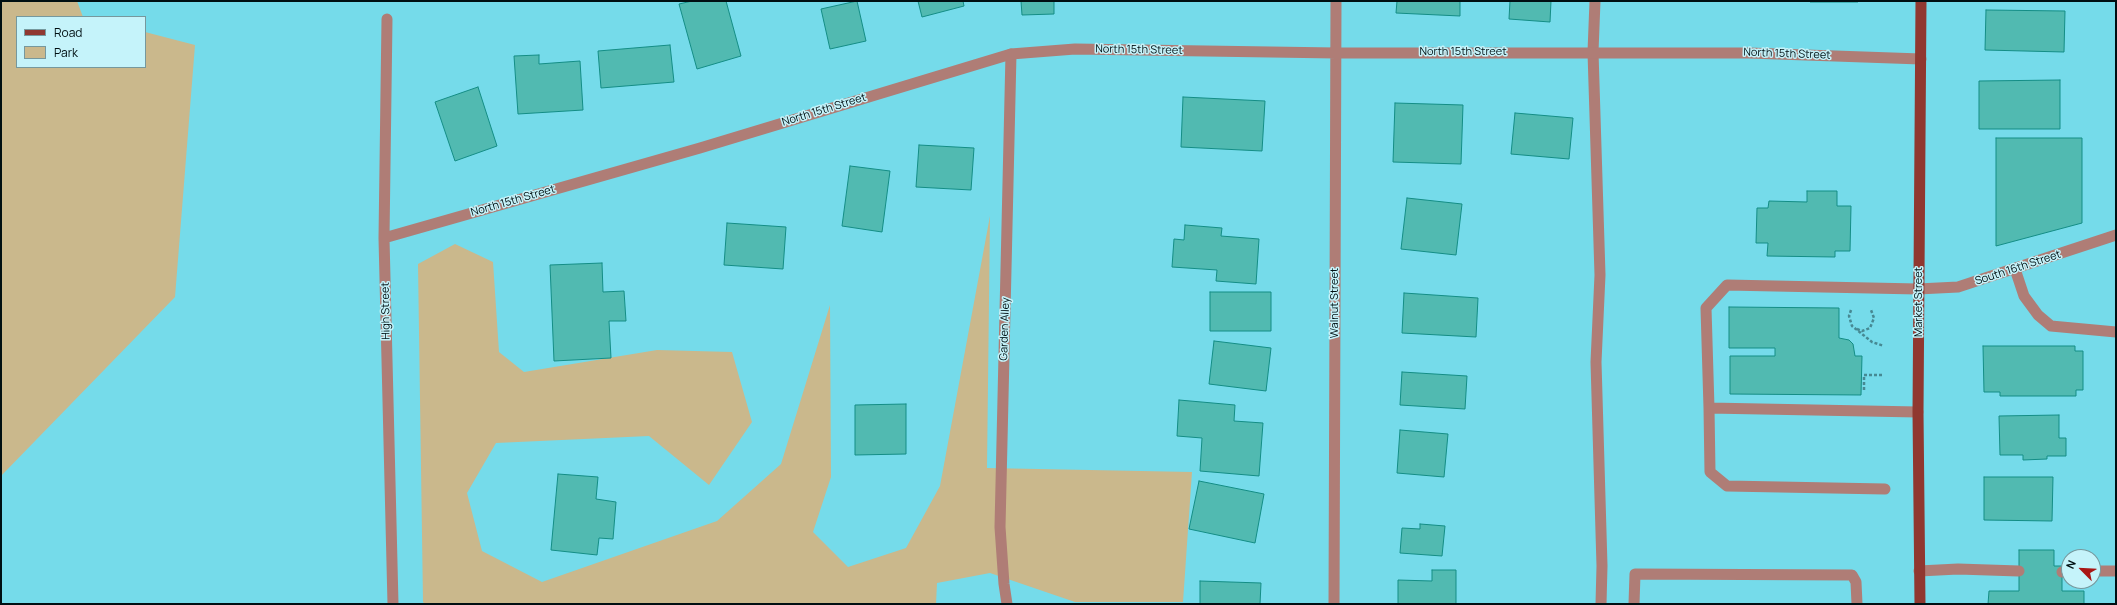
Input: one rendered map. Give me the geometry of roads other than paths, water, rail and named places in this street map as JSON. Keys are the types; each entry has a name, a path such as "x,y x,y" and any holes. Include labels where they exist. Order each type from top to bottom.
{"main road":[{"name":"Market Street","path":"1920,604 1918,289 1922,1"}],"street":[{"name":"Walnut Street","path":"1334,604 1336,1"},
{"path":"1595,1 1592,52 1600,275 1596,362 1602,566 1601,604"},
{"name":"High Street","path":"387,19 384,238 393,604"},
{"name":"North 15th Street","path":"384,238 700,148 1011,54 1075,49 1336,53 1749,53 1921,59"},
{"name":"Garden Alley","path":"1007,604 1000,527 1011,54"},
{"name":"South 16th Street","path":"1885,489 1727,486 1710,472 1706,308 1727,285 1918,289 1958,288 2116,235"},
{"path":"2015,269 2024,296 2038,315 2051,326 2116,332"},
{"path":"1709,408 1918,412"},
{"path":"1919,571 1958,569 2019,571"},
{"path":"2101,571 2116,571"},
{"path":"1634,604 1635,574 1852,575 1856,582 1857,604"}]}
